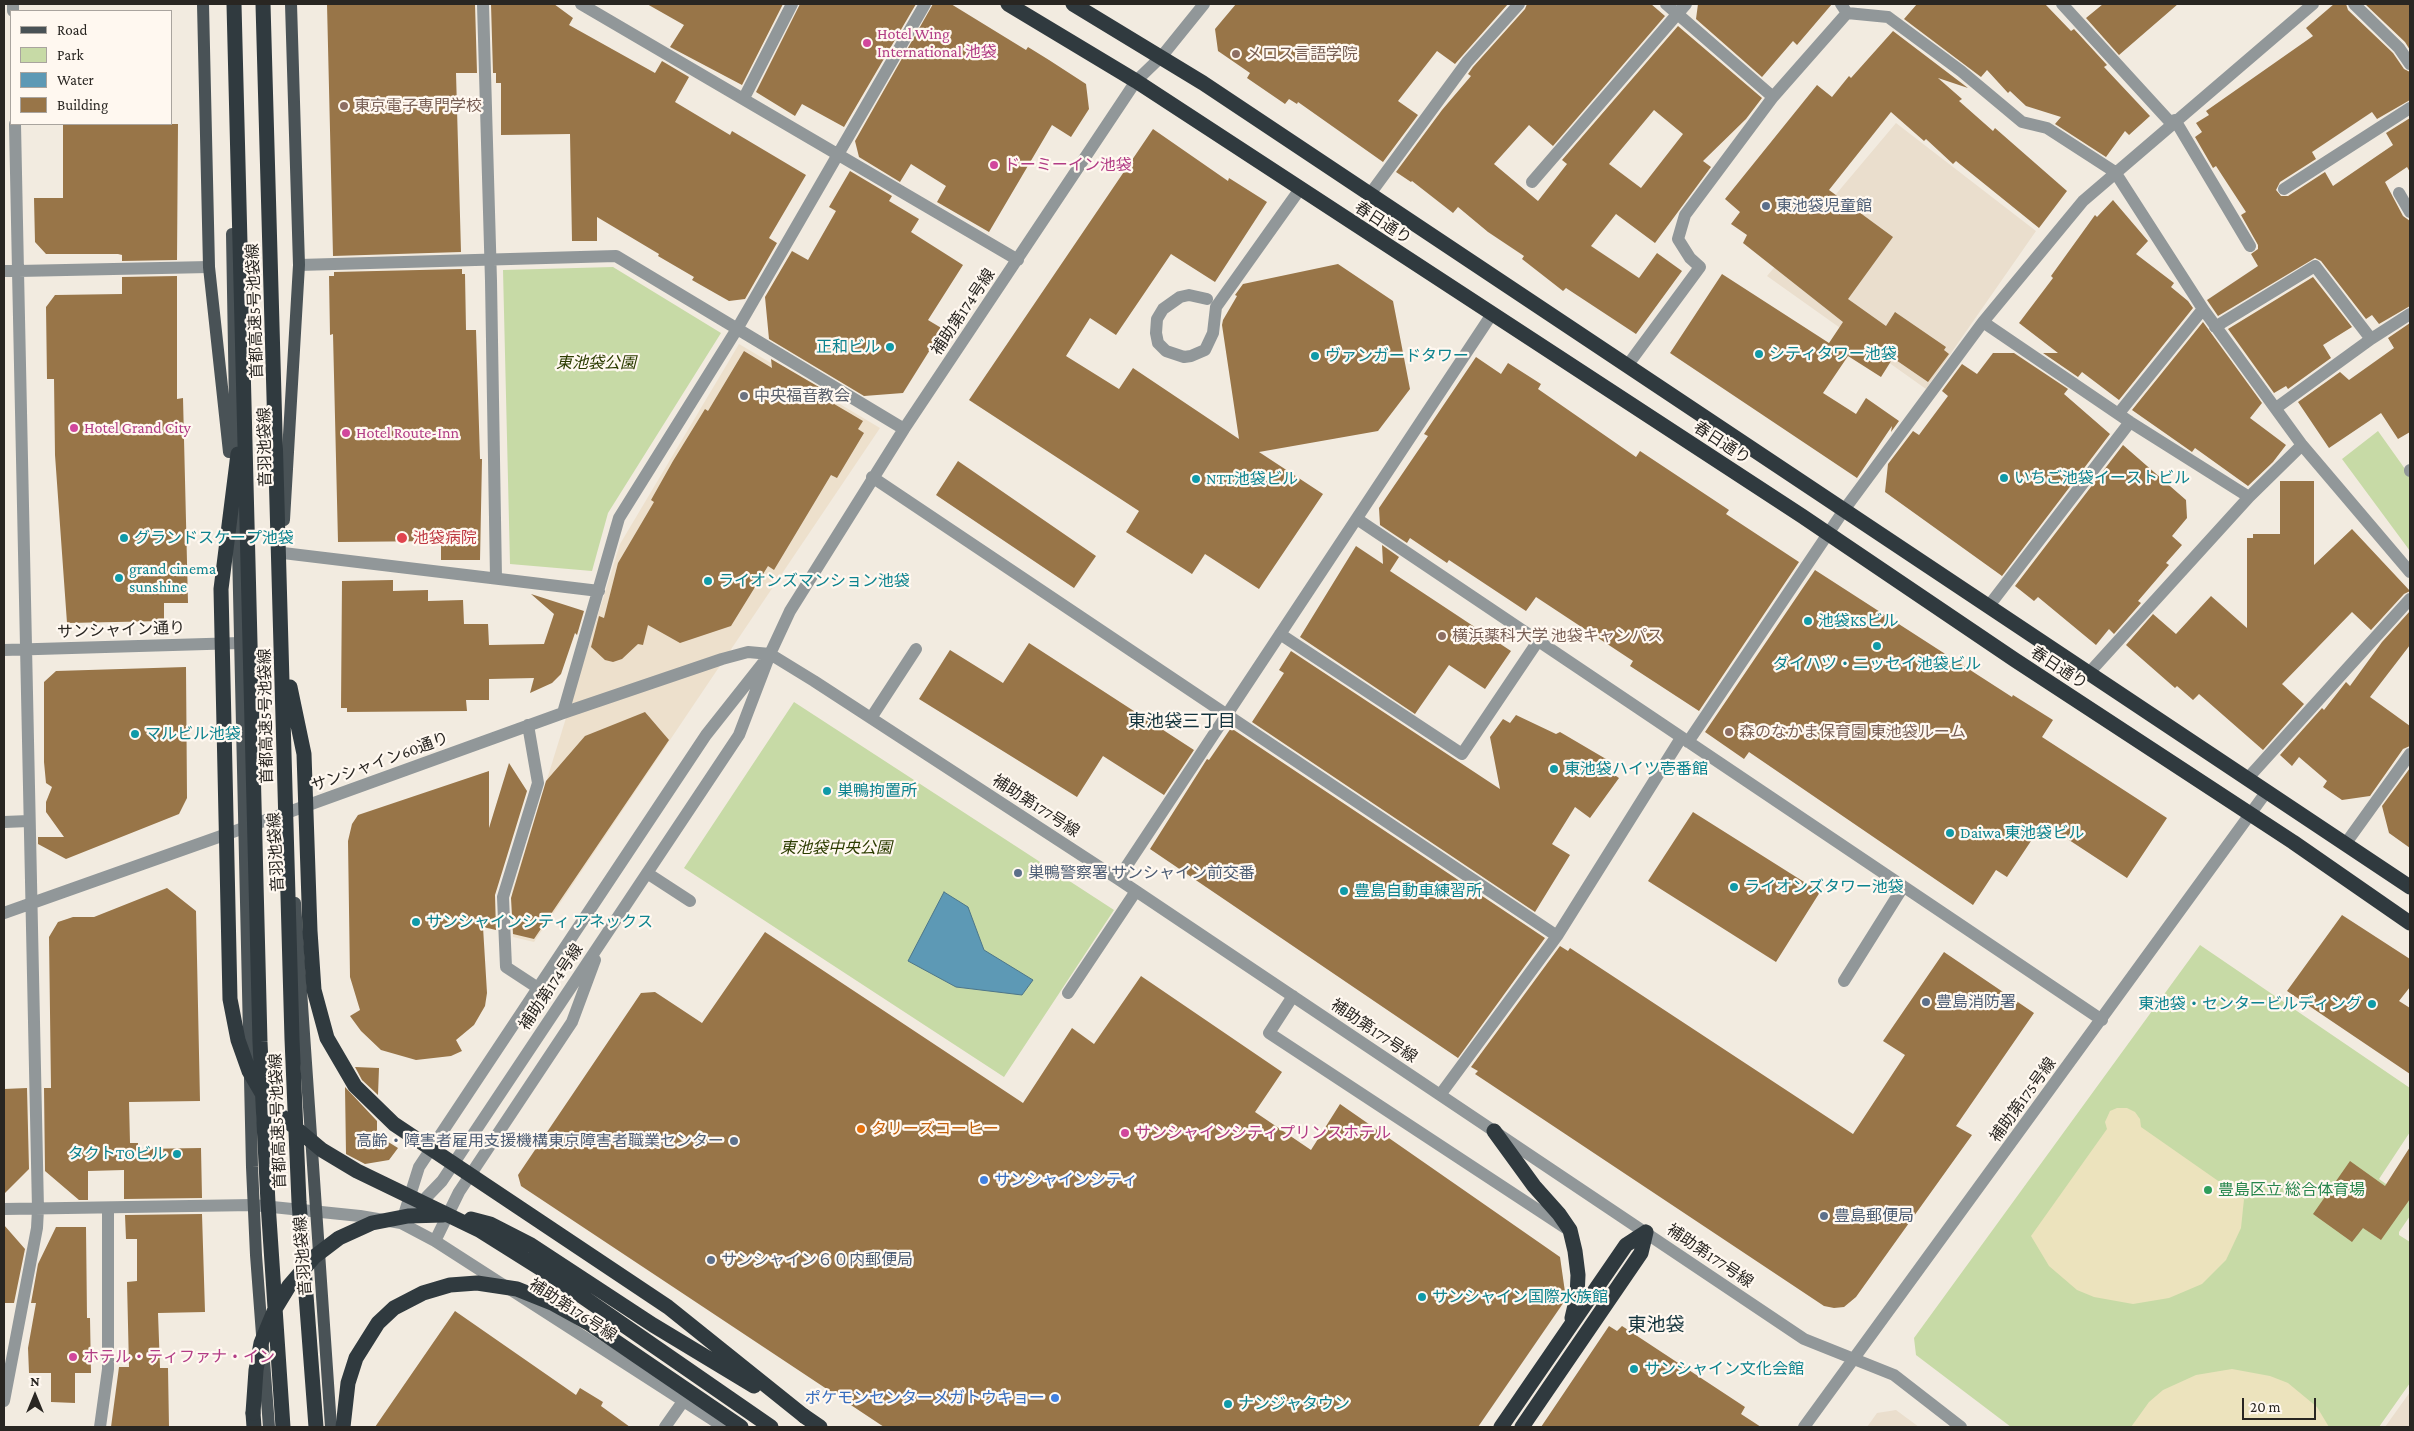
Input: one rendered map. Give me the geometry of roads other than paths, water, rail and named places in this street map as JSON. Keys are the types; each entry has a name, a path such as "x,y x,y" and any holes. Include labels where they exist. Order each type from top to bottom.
{"highway":[{"name":"首都高速5号池袋線","path":"234,4 260,1042 268,1203 284,1427"},
{"name":"首都高速5号池袋線","path":"263,4 282,639 287,891 297,1154 316,1427"},
{"name":"春日通り","path":"1008,4 1136,81 1827,533 2015,660 2250,814 2410,923"},
{"name":"春日通り","path":"1082,6 1162,56 2410,887"},
{"path":"245,404 221,589 230,999 238,1040 249,1071 263,1095 280,1115 322,1150 380,1182 479,1230 557,1279 771,1427"},
{"path":"282,639 304,754 314,990 327,1038 355,1086 394,1124 668,1307 804,1416"},
{"path":"1494,1131 1534,1186 1560,1214 1570,1230 1578,1275 1577,1297 1570,1326"},
{"path":"254,1427 256,1370 262,1343 275,1309 289,1286 314,1257 339,1238 372,1223 390,1218 436,1214 490,1224 531,1245 653,1325 820,1427"},
{"path":"1501,1427 1626,1245 1646,1232"},
{"path":"1522,1427 1641,1253 1646,1232"},
{"path":"344,1427 348,1383 356,1358 364,1342 378,1323 394,1308 422,1293 450,1285 477,1283 517,1289 552,1303 590,1324 741,1427"}],"main road":[{"path":"202,4 209,267 238,532"},
{"name":"音羽池袋線","path":"228,4 253,1205 269,1427"},
{"name":"音羽池袋線","path":"270,4 289,812 332,1427"},
{"path":"283,530 299,265 291,4"}],"street":[{"path":"483,4 491,259 496,578"},
{"path":"581,4 1018,260"},
{"path":"744,98 792,4"},
{"path":"563,713 619,518 737,329 925,4"},
{"name":"補助第174号線","path":"401,1223 442,1180 739,735 770,654 790,611 904,428 1136,81 1162,56 1204,4"},
{"path":"1370,194 1467,62 1519,4"},
{"path":"1666,4 1773,97"},
{"path":"1532,182 1686,4"},
{"path":"2062,4 2173,122 2250,246"},
{"path":"2354,4 2398,48 2410,64"},
{"path":"1440,1095 1557,936 1685,740 1827,533 1983,322 2082,201 2304,7"},
{"path":"1627,366 1700,267 1690,258 1678,239 1684,215 1773,97 1844,9 1888,17 1961,71 2022,122 2047,128 2115,172 2202,309 2302,445 2410,572"},
{"path":"2284,189 2410,108"},
{"path":"4,1401 37,1228 38,1209 16,125"},
{"path":"1207,299 1189,295 1180,297 1164,308 1157,319 1156,333 1158,343 1166,351 1184,357 1205,350 1210,343 1216,307 1300,189"},
{"path":"2399,193 2410,212"},
{"path":"299,265 616,256 904,428"},
{"path":"2215,327 2315,266 2371,339"},
{"path":"4,271 209,267"},
{"path":"2118,413 2202,309"},
{"path":"1118,879 1492,314"},
{"path":"2276,408 2371,339 2410,314"},
{"path":"1983,322 2130,422 2249,497"},
{"path":"1988,607 2130,422"},
{"path":"2088,674 2249,497 2302,445"},
{"path":"872,477 1227,713 1557,936"},
{"path":"1357,519 2102,1020"},
{"path":"283,554 599,590"},
{"path":"2248,778 2410,599"},
{"path":"1280,634 1462,754 1538,641"},
{"name":"サンシャイン通り","path":"4,650 240,643"},
{"path":"871,718 916,649"},
{"name":"サンシャイン60通り","path":"4,913 528,725 722,659 748,652 770,654"},
{"name":"補助第174号線","path":"401,1223 420,1166 716,720 770,654"},
{"name":"補助第177号線","path":"770,654 1118,879 1804,1339 1894,1375 1961,1427"},
{"path":"528,725 538,783 503,897 506,967 538,988"},
{"path":"2346,843 2410,754"},
{"name":"補助第175号線","path":"1804,1427 2267,791"},
{"path":"4,822 29,822"},
{"path":"647,873 690,901"},
{"path":"1844,981 1903,887"},
{"path":"1068,993 1136,891"},
{"path":"435,1241 459,1192 572,1022 602,940"},
{"path":"1293,996 1269,1033 1570,1230"},
{"path":"4,1209 108,1209 253,1205 316,1210 401,1223"},
{"path":"100,1427 108,1369 108,1209"},
{"name":"補助第176号線","path":"401,1223 435,1241 724,1427"},
{"path":"561,1234 608,1266"},
{"path":"666,1427 684,1400"}],"water":[{"path":"944,892 968,907 984,950 1033,980 1022,995 956,987 908,961"}],"place":[{"name":"Hotel Wing International 池袋","path":"867,43"},
{"name":"メロス言語学院","path":"1236,54"},
{"name":"東京電子専門学校","path":"344,106"},
{"name":"ドーミーイン池袋","path":"994,165"},
{"name":"東池袋児童館","path":"1766,206"},
{"name":"正和ビル","path":"890,347"},
{"name":"シティタワー池袋","path":"1759,354"},
{"name":"ヴァンガードタワー","path":"1315,356"},
{"name":"中央福音教会","path":"744,396"},
{"name":"Hotel Grand City","path":"74,428"},
{"name":"Hotel Route-Inn","path":"346,433"},
{"name":"いちご池袋イーストビル","path":"2004,478"},
{"name":"NTT池袋ビル","path":"1196,479"},
{"name":"グランドスケープ池袋","path":"124,538"},
{"name":"池袋病院","path":"402,538"},
{"name":"grand cinema sunshine","path":"119,578"},
{"name":"ライオンズマンション池袋","path":"708,581"},
{"name":"池袋KSビル","path":"1808,621"},
{"name":"横浜薬科大学 池袋キャンパス","path":"1442,636"},
{"name":"ダイハツ・ニッセイ池袋ビル","path":"1877,646"},
{"name":"森のなかま保育園 東池袋ルーム","path":"1729,732"},
{"name":"マルビル池袋","path":"135,734"},
{"name":"東池袋ハイツ壱番館","path":"1554,769"},
{"name":"巣鴨拘置所","path":"827,791"},
{"name":"Daiwa 東池袋ビル","path":"1950,833"},
{"name":"巣鴨警察署 サンシャイン前交番","path":"1018,873"},
{"name":"ライオンズタワー池袋","path":"1734,887"},
{"name":"豊島自動車練習所","path":"1344,891"},
{"name":"サンシャインシティ アネックス","path":"416,922"},
{"name":"豊島消防署","path":"1926,1002"},
{"name":"東池袋・センタービルディング","path":"2372,1004"},
{"name":"タリーズコーヒー","path":"861,1129"},
{"name":"サンシャインシティプリンスホテル","path":"1125,1133"},
{"name":"高齢・障害者雇用支援機構東京障害者職業センター","path":"734,1141"},
{"name":"タクトTOビル","path":"177,1154"},
{"name":"サンシャインシティ","path":"984,1180"},
{"name":"豊島区立 総合体育場","path":"2208,1190"},
{"name":"豊島郵便局","path":"1824,1216"},
{"name":"サンシャイン６０内郵便局","path":"711,1260"},
{"name":"サンシャイン国際水族館","path":"1422,1297"},
{"name":"ホテル・ティファナ・イン","path":"73,1357"},
{"name":"サンシャイン文化会館","path":"1634,1369"},
{"name":"ポケモンセンターメガトウキョー","path":"1055,1398"},
{"name":"ナンジャタウン","path":"1228,1404"}],"district":[{"name":"東池袋三丁目","path":"1182,721"},
{"name":"東池袋","path":"1656,1325"}],"park label":[{"name":"東池袋公園","path":"596,363"},
{"name":"東池袋中央公園","path":"836,848"}]}
